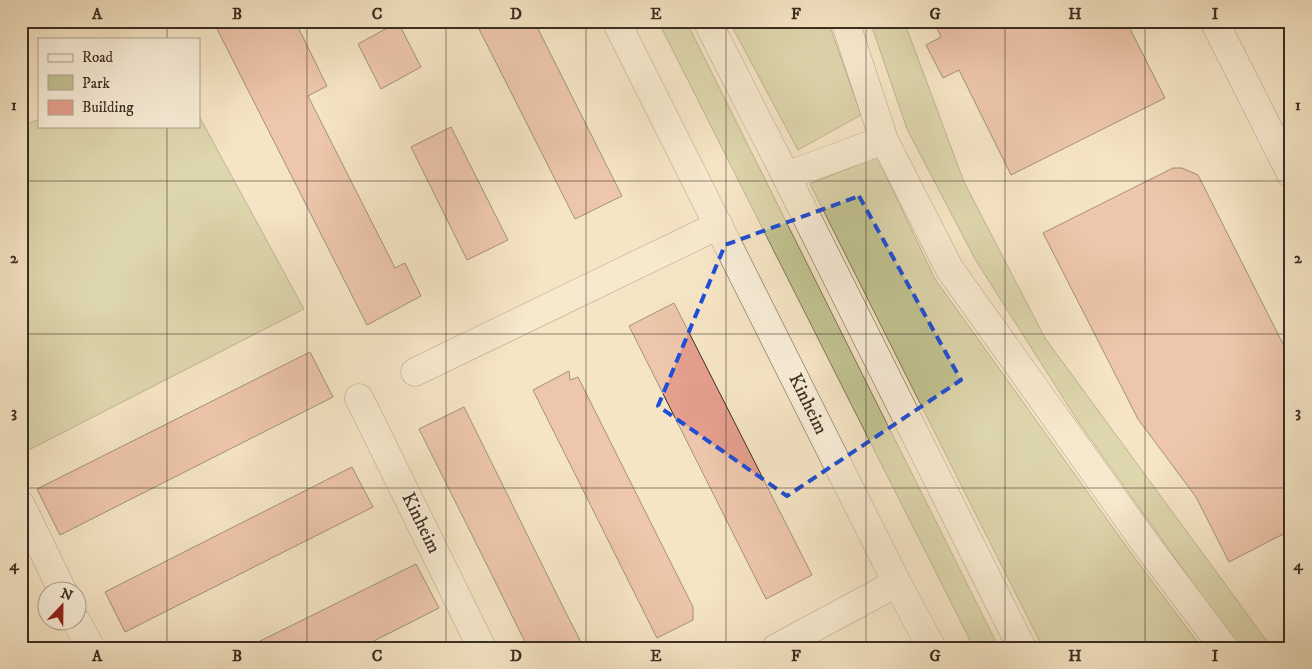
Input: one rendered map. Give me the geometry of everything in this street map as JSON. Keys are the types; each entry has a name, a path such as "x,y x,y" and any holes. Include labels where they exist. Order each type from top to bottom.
{"street":[{"name":"Kinheim","path":"616,21 897,583 932,648"},
{"path":"707,21 1022,648"},
{"path":"845,21 884,140 949,268 1143,539 1224,648"},
{"path":"1214,21 1291,174"},
{"path":"786,176 884,140"},
{"path":"415,372 719,225"},
{"name":"Kinheim","path":"359,398 482,648"},
{"path":"21,506 58,582"},
{"path":"776,648 897,583"},
{"path":"82,632 90,648"}],"highlighted area":[{"path":"859,196 961,380 787,496 658,406 725,245"}],"green space":[{"path":"658,21 686,21 999,648 974,648"},
{"path":"729,21 828,21 861,115 798,150"},
{"path":"870,21 904,21 964,182 1045,338 1272,648 1239,648 1079,423 975,259 907,129"},
{"path":"200,118 304,309 21,454 21,127 38,119 38,128 200,128"},
{"path":"877,157 935,279 1134,557 1202,648 1043,648 810,184"}],"building":[{"path":"213,21 295,21 327,86 308,96 395,268 405,263 421,296 367,325"},
{"path":"475,21 534,21 622,196 575,219"},
{"path":"934,21 1126,21 1165,98 1011,175 959,70 943,78 926,45 941,37"},
{"path":"398,22 421,67 381,89 358,44"},
{"path":"451,127 508,240 467,260 411,147"},
{"path":"1173,168 1182,168 1198,175 1291,360 1291,530 1229,562 1196,497 1138,419 1043,233"},
{"path":"674,303 812,575 766,599 629,326"},
{"path":"310,352 333,397 60,535 37,489"},
{"path":"569,371 570,380 578,377 693,607 693,620 657,638 533,390"},
{"path":"464,407 584,648 528,648 419,429"},
{"path":"352,467 373,507 125,632 105,592"},
{"path":"416,564 439,608 360,648 246,648"}]}
